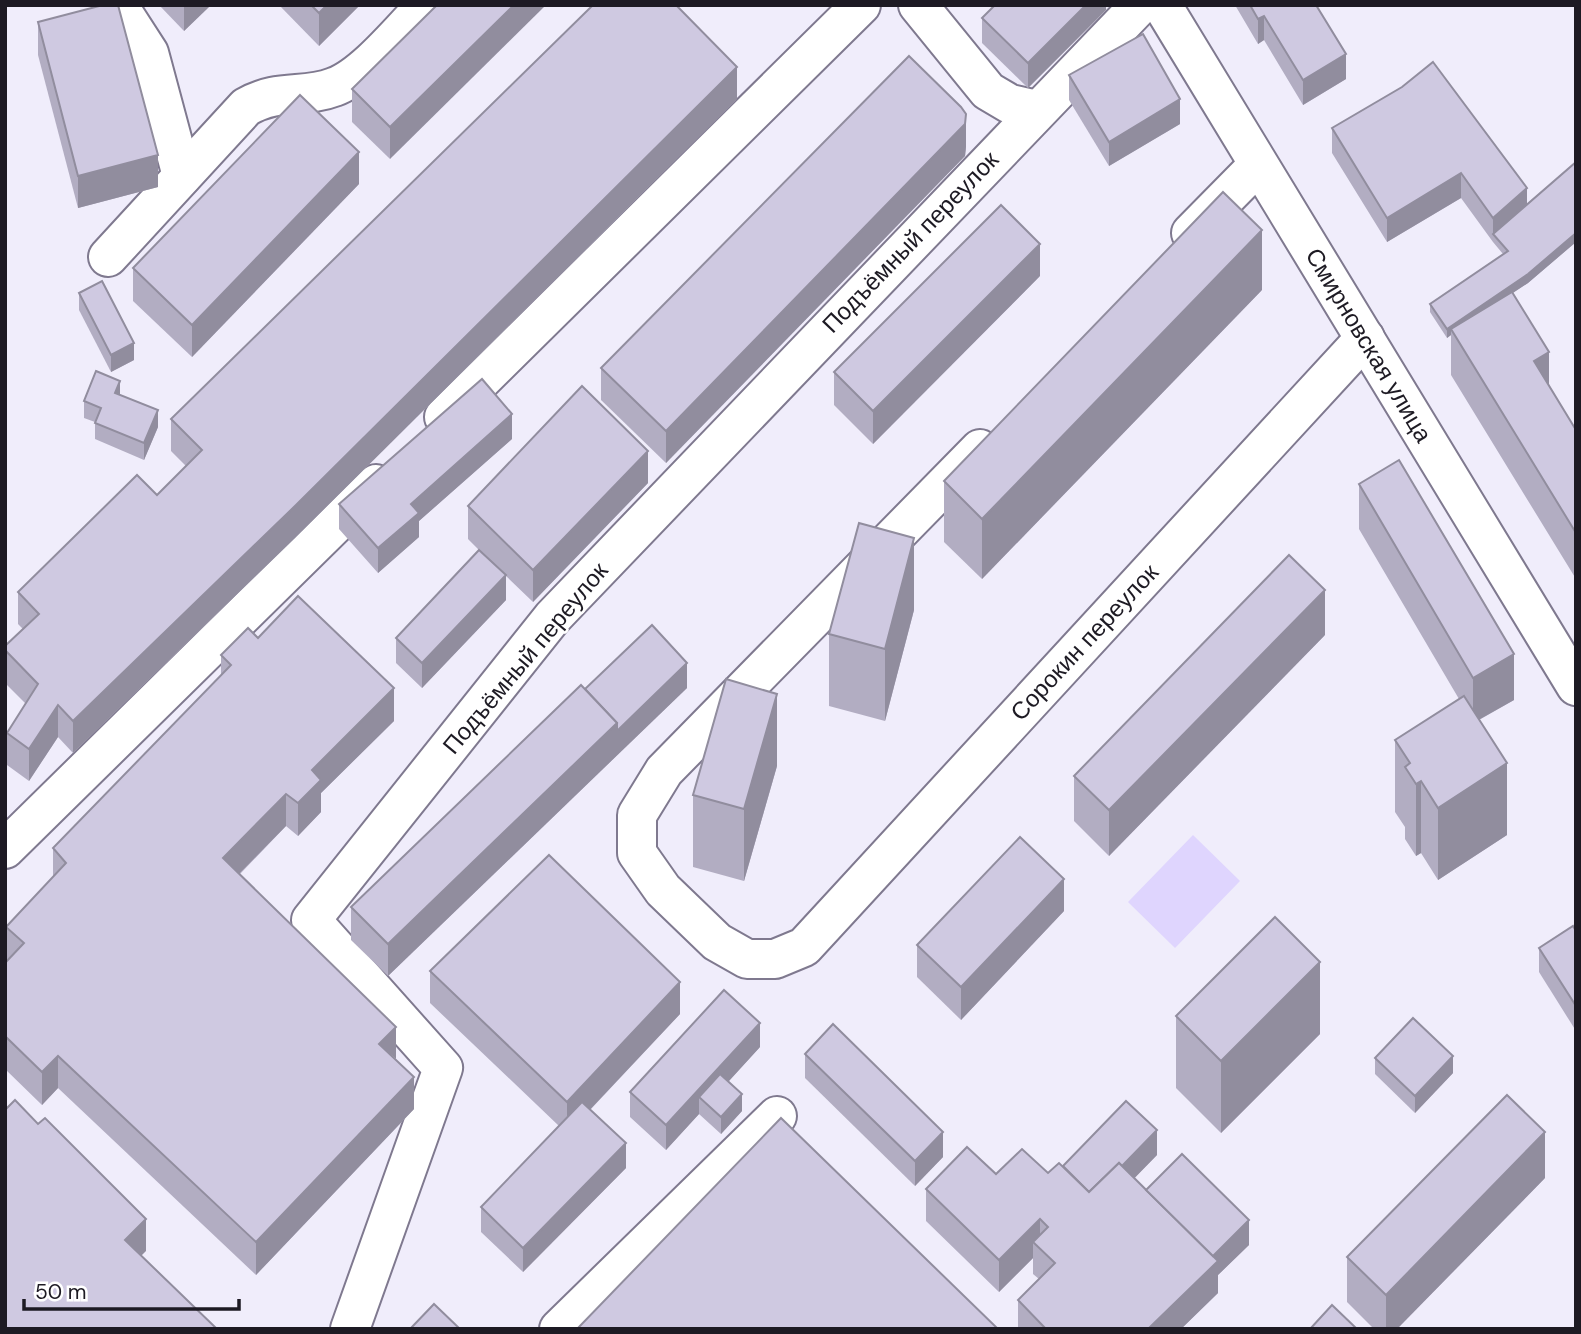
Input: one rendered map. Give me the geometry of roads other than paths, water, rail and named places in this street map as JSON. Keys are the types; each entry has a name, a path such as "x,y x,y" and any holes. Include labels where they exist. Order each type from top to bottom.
{"street":[{"path":"118,5 149,53 182,176"},
{"path":"108,257 246,107 264,96 332,88 351,79 426,5"},
{"path":"5,849 861,5"},
{"path":"918,5 988,91 1010,104 1037,110"},
{"name":"Подъёмный переулок","path":"351,1329 443,1068 311,920 552,618 1140,5"},
{"name":"Смирновская улица","path":"1162,5 1576,686"},
{"path":"1163,262 1258,164"},
{"name":"Сорокин переулок","path":"1007,422 664,771 637,815 637,853 663,890 717,942 747,959 775,960 804,947 1365,338"},
{"path":"559,1329 777,1116"}]}
